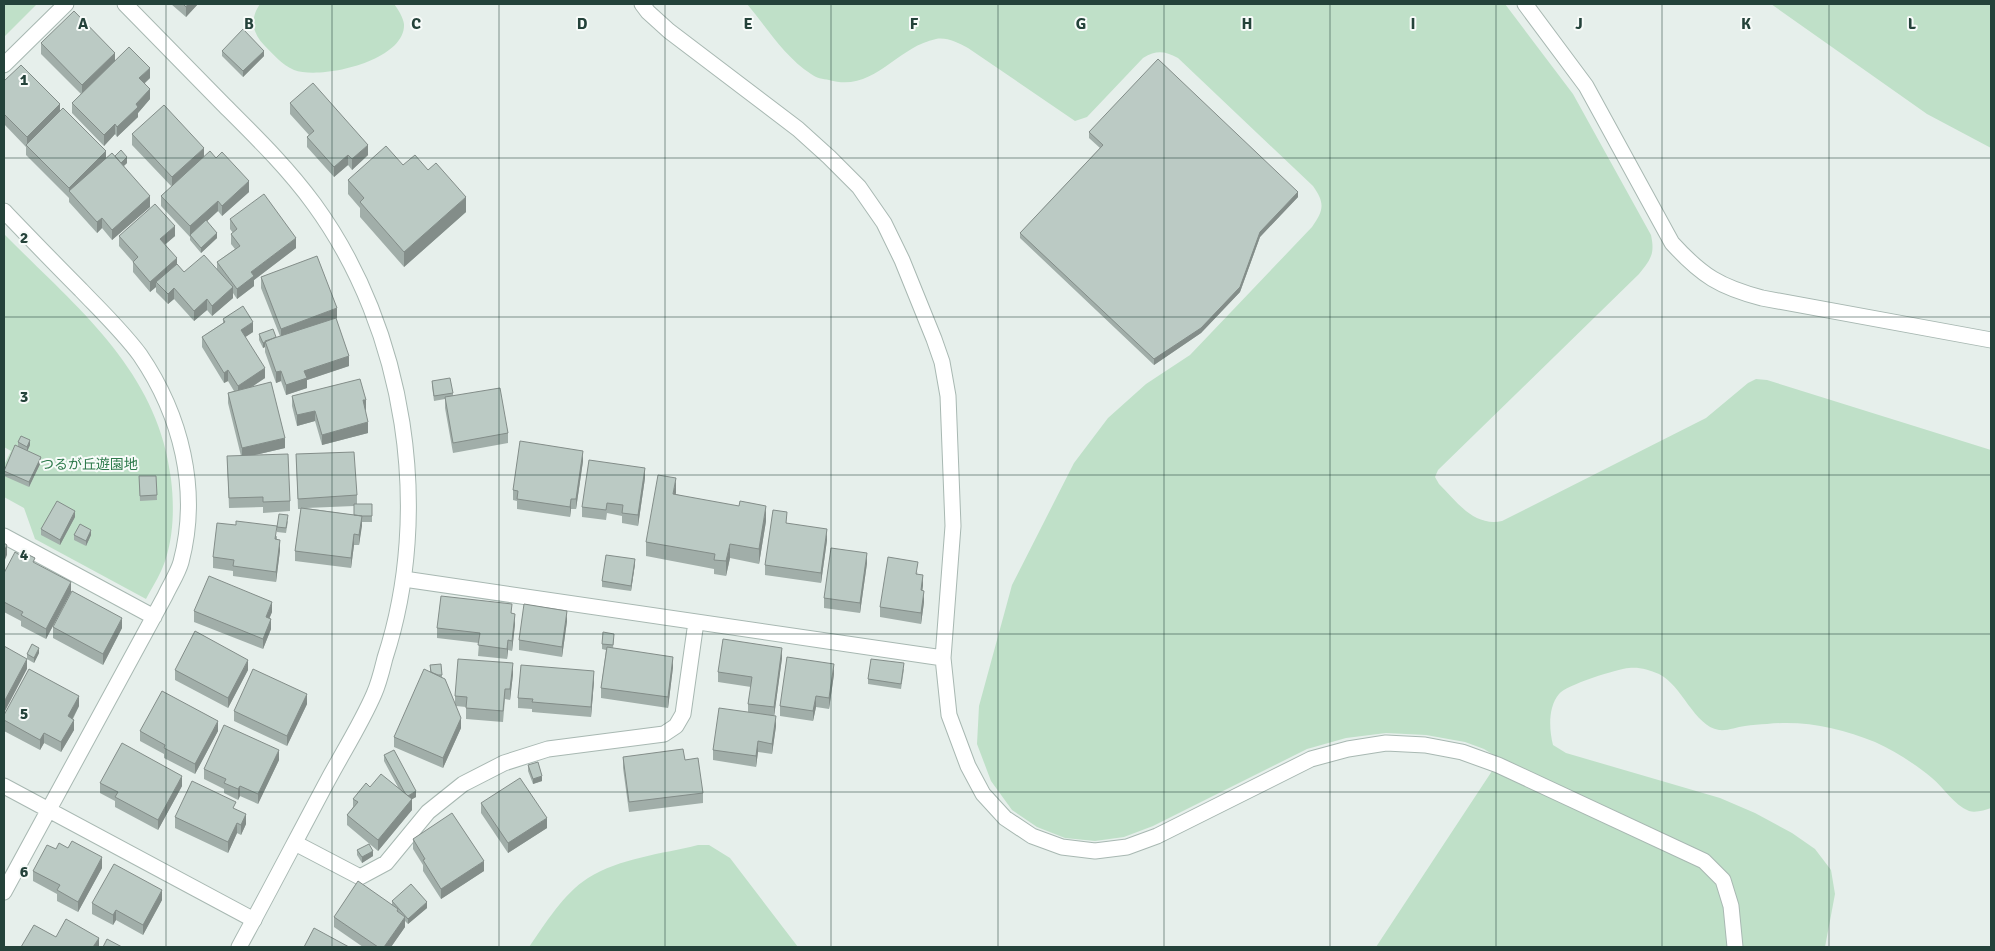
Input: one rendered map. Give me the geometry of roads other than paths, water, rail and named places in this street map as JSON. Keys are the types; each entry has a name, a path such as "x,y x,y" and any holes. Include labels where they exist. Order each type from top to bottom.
{"street":[{"path":"4,65 66,4"},
{"path":"124,4 281,162 315,206 345,254 375,321 387,357 400,412 408,468 409,523 404,579 392,637 374,694 239,947"},
{"path":"642,4 669,31 798,130 829,157 858,186 884,223 902,260 942,362 948,396 953,526 943,658 949,715 968,766 983,794 1005,818 1032,836 1062,847 1095,851 1127,847 1157,836 1311,759 1348,749 1386,744 1424,745 1462,752 1498,765 1704,861 1723,880 1731,906 1735,947"},
{"path":"1525,4 1586,86 1672,243 1690,263 1712,280 1736,291 1762,298 1991,340"},
{"path":"4,211 122,333 139,355 159,386 174,419 184,455 188,491 187,527 181,563 154,617 4,892"},
{"path":"4,536 154,617"},
{"path":"404,579 943,658"},
{"path":"295,843 360,877 386,863 428,812 464,784 504,763 548,749 664,734 676,726 682,714 696,622"},
{"path":"4,786 254,920"}],"park label":[{"name":"つるが丘遊園地","path":"89,464"}]}
